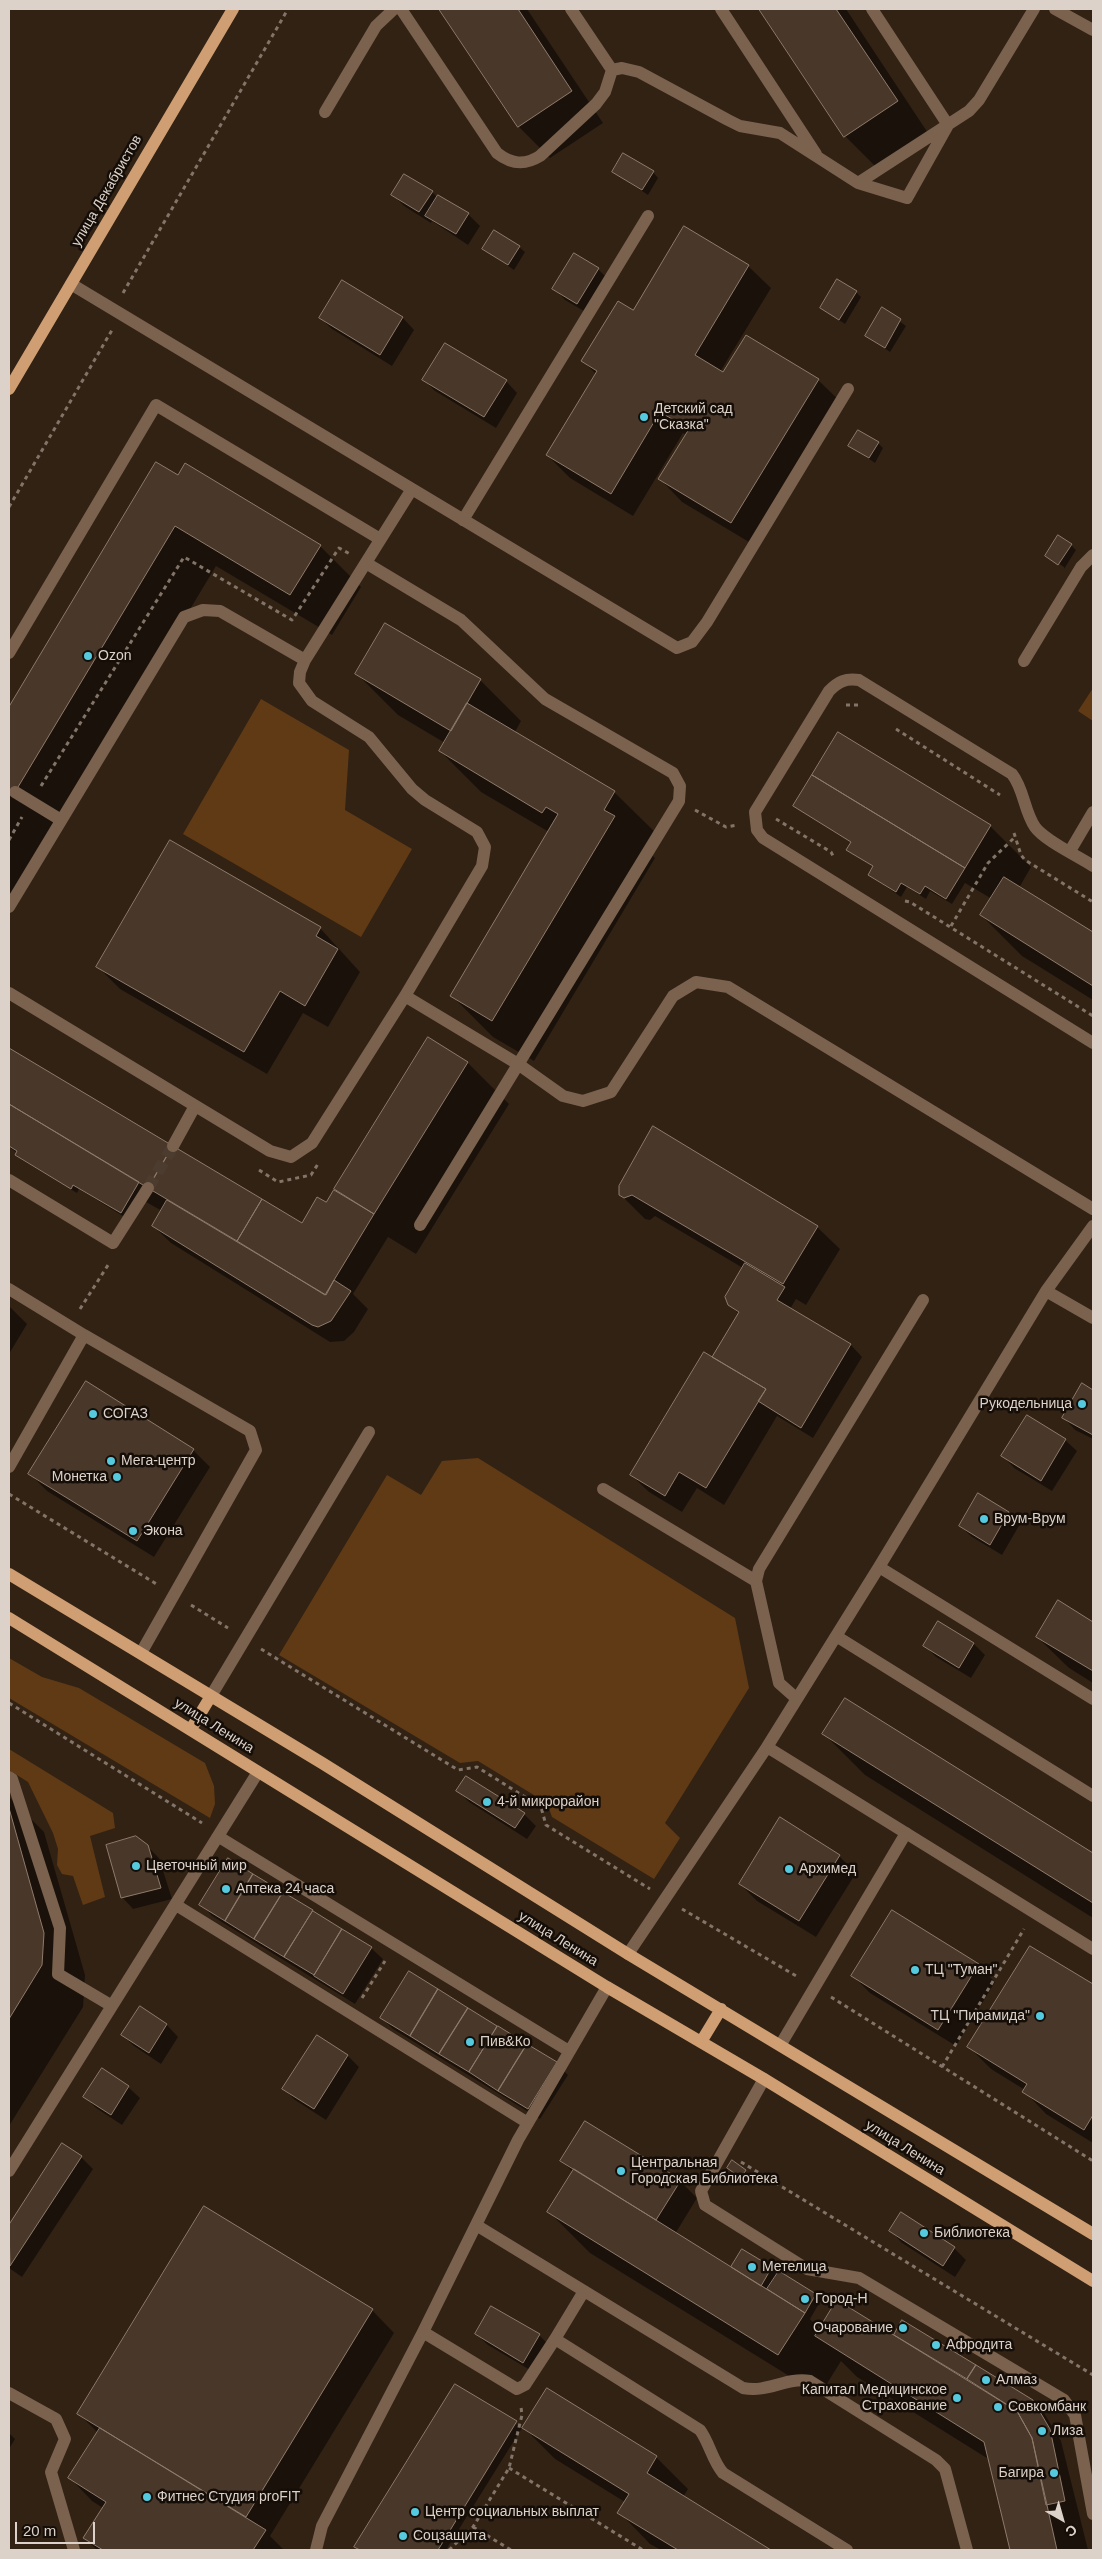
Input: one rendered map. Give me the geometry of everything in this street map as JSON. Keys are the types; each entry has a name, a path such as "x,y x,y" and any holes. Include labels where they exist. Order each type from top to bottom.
{"main road":[{"name":"улица Декабристов","path":"9,389 233,9"},
{"name":"улица Ленина","path":"9,1574 141,1653 628,1954 1091,2229"},
{"name":"улица Ленина","path":"9,1618 607,1987 764,2079 1093,2281"},
{"path":"191,1729 211,1696"},
{"path":"701,2042 721,2009"}],"lane":[{"path":"325,112 376,26 394,9"},
{"path":"401,9 497,153 506,160 519,164 531,162 540,156 596,104 605,92 612,70"},
{"path":"571,9 612,70"},
{"path":"720,9 819,158"},
{"path":"872,9 948,125"},
{"path":"858,182 969,111 979,100 1034,9"},
{"path":"1055,9 1093,30"},
{"path":"612,70 622,68 639,72 740,126 780,133 858,182 907,198 948,125"},
{"path":"463,520 648,216"},
{"path":"71,284 676,648 692,642 707,622 848,389"},
{"path":"9,653 156,405 380,539"},
{"path":"9,993 270,1151 291,1157 312,1143 405,996 482,866 485,847 477,832 425,800 412,789 369,736 312,701 299,684 300,672 305,660 412,489"},
{"path":"1024,660 1081,567 1093,555"},
{"path":"366,563 461,620 545,699 672,773 680,786 679,801 420,1224"},
{"path":"9,906 184,617 203,610 220,612 305,660"},
{"path":"1093,866 1042,834 1035,826 1019,782 1012,774 859,680 850,678 838,682 829,691 755,812 754,823 763,838 1093,1043"},
{"path":"15,792 61,820"},
{"path":"1070,851 1093,812"},
{"path":"405,996 518,1064 563,1096 583,1101 611,1092 673,996 696,982 728,987 1093,1209"},
{"path":"173,1146 196,1106"},
{"path":"9,1180 112,1244 148,1188"},
{"path":"628,1954 767,1747 879,1567 1046,1291 1093,1226"},
{"path":"9,1289 84,1335 250,1431 256,1450 141,1653"},
{"path":"1046,1291 1093,1318"},
{"path":"797,1698 779,1683 756,1581 759,1569 923,1300"},
{"path":"9,1467 84,1335"},
{"path":"211,1696 369,1432"},
{"path":"603,1489 756,1581"},
{"path":"879,1567 1093,1699"},
{"path":"836,1636 1093,1796"},
{"path":"767,1747 1093,1949"},
{"path":"9,2171 258,1772"},
{"path":"9,1777 12,1779 21,1804 60,1928 58,1974 112,2006"},
{"path":"781,2044 906,1833"},
{"path":"219,1837 569,2051"},
{"path":"176,1905 528,2123"},
{"path":"313,2549 322,2526 423,2332 528,2123 607,1987"},
{"path":"764,2079 701,2191 705,2205 807,2269 859,2278 1064,2400 1075,2415 1093,2514"},
{"path":"476,2225 743,2388 756,2390 770,2388 796,2379 810,2381 936,2460 944,2470 967,2550"},
{"path":"423,2332 518,2389 525,2385 584,2291"},
{"path":"555,2339 700,2430 706,2438 715,2462 723,2473 848,2550"},
{"path":"9,2394 56,2419 65,2439 51,2472 74,2550"}],"path":[{"path":"9,507 111,332 122,294 288,9"},
{"path":"842,707 849,703 856,704 864,709"},
{"path":"889,724 996,792 1004,800"},
{"path":"679,801 726,827 754,823"},
{"path":"779,810 774,818 831,852 836,860"},
{"path":"1012,828 1021,855 1026,860 1093,902"},
{"path":"950,926 988,863 1015,837"},
{"path":"902,901 910,902 950,926 1093,1016"},
{"path":"255,1167 278,1182 311,1175 322,1159"},
{"path":"9,1494 458,1770 477,1767 542,1807 546,1825 815,1988 1093,2161"},
{"path":"9,1703 207,1826"},
{"path":"942,2067 1034,1913"},
{"path":"352,2014 385,1960"},
{"path":"722,2151 1093,2375"},
{"path":"449,2550 473,2527 508,2468 522,2415 518,2389"},
{"path":"508,2468 643,2550"},
{"path":"473,2527 511,2550"}],"shaded area":[{"path":"1093,688 1093,721 1078,711"},
{"path":"261,699 349,750 345,810 412,849 361,937 183,834"},
{"path":"478,1458 735,1618 749,1688 665,1823 680,1838 654,1879 552,1817 547,1803 478,1761 460,1763 279,1655 387,1475 421,1495 442,1461"},
{"path":"9,1658 42,1677 79,1688 205,1763 214,1786 215,1804 210,1818 9,1698"},
{"path":"9,1749 113,1813 115,1828 90,1836 105,1897 83,1905 73,1876 62,1874 57,1865 58,1849 53,1833 28,1782 9,1770"}],"building":[{"path":"439,9 518,9 572,91 518,127"},
{"path":"759,9 836,9 898,101 844,137"},
{"path":"623,153 654,171 642,190 612,172"},
{"path":"404,174 433,191 419,212 391,195"},
{"path":"438,195 469,213 456,234 425,216"},
{"path":"684,226 749,265 695,355 723,372 746,335 819,379 731,523 658,479 689,429 660,412 611,494 546,455 597,371 581,361 618,301 633,310"},
{"path":"494,230 520,246 508,265 482,249"},
{"path":"574,253 599,268 577,304 552,289"},
{"path":"837,279 857,291 839,320 820,308"},
{"path":"342,280 403,317 380,355 319,318"},
{"path":"882,307 901,319 885,348 865,336"},
{"path":"445,343 507,380 484,417 422,380"},
{"path":"858,430 879,442 869,458 848,446"},
{"path":"156,462 178,475 185,463 321,545 290,595 175,526 15,792 9,789 9,707"},
{"path":"1058,535 1072,544 1058,565 1045,556"},
{"path":"385,623 481,679 451,731 355,674"},
{"path":"467,703 615,791 604,810 615,816 492,1021 450,996 558,814 546,807 542,813 439,751"},
{"path":"838,732 991,825 965,868 812,775"},
{"path":"812,775 965,868 946,899 925,886 920,894 901,883 896,892 868,875 873,866 846,850 851,842 793,806"},
{"path":"170,840 321,927 316,936 338,949 305,1006 280,991 244,1052 96,967"},
{"path":"1004,877 1093,932 1093,986 980,915"},
{"path":"428,1037 468,1062 374,1214 334,1189"},
{"path":"9,1048 173,1146 148,1188 9,1104"},
{"path":"9,1104 139,1182 121,1213 73,1185 71,1189 15,1155 17,1151 9,1146"},
{"path":"653,1126 818,1226 783,1284 632,1195 624,1198 619,1195 619,1186"},
{"path":"173,1146 262,1199 237,1241 148,1188"},
{"path":"334,1190 374,1214 325,1295 237,1241 262,1199 302,1223 317,1197 326,1202"},
{"path":"167,1200 326,1295 334,1280 351,1291 331,1321 318,1327 312,1325 152,1226"},
{"path":"745,1263 785,1287 777,1300 851,1344 801,1428 758,1401 766,1389 712,1357 739,1312 728,1305 725,1297"},
{"path":"704,1352 766,1389 706,1488 679,1472 665,1496 630,1475"},
{"name":"Мега-центр","path":"86,1381 194,1449 137,1541 28,1474"},
{"name":"Рукодельница","path":"1082,1383 1093,1390 1093,1435 1062,1418"},
{"path":"1027,1415 1066,1439 1041,1481 1001,1456"},
{"name":"Врум-Врум","path":"978,1493 1009,1512 990,1545 959,1526"},
{"path":"1058,1600 1093,1622 1093,1671 1036,1637"},
{"path":"938,1621 974,1643 959,1668 923,1646"},
{"path":"845,1698 1093,1853 1093,1903 822,1734"},
{"path":"466,1776 525,1813 515,1828 456,1791"},
{"path":"9,1808 44,1933 42,1965 9,2019"},
{"name":"Архимед","path":"780,1817 840,1855 799,1921 739,1884"},
{"path":"136,1836 148,1845 161,1888 121,1898 106,1845"},
{"name":"Аптека 24 часа","path":"228,1858 253,1874 225,1921 199,1905"},
{"path":"253,1874 283,1892 254,1939 225,1921"},
{"path":"283,1892 313,1910 284,1957 254,1939"},
{"name":"ТЦ \"Туман\"","path":"892,1910 979,1964 938,2030 851,1976"},
{"path":"313,1911 342,1929 314,1975 284,1957"},
{"path":"342,1929 372,1947 343,1994 314,1976"},
{"name":"ТЦ \"Пирамида\"","path":"1030,1946 1093,1984 1093,2115 1084,2130 1022,2092 1027,2084 967,2047"},
{"path":"409,1971 438,1989 410,2036 380,2018"},
{"path":"438,1989 468,2008 439,2054 410,2036"},
{"path":"140,2006 167,2024 149,2053 121,2035"},
{"path":"468,2008 497,2026 469,2072 439,2054"},
{"path":"498,2026 527,2044 498,2091 469,2072"},
{"path":"317,2035 348,2055 314,2109 282,2089"},
{"path":"527,2044 557,2062 528,2109 498,2091"},
{"path":"102,2068 129,2086 111,2115 83,2097"},
{"name":"Центральная Городская Библиотека","path":"585,2121 681,2180 656,2220 560,2161"},
{"path":"62,2143 82,2156 10,2266 9,2225"},
{"path":"732,2160 746,2170 741,2178 727,2168"},
{"path":"574,2169 805,2313 778,2355 547,2212"},
{"path":"204,2206 373,2309 246,2517 77,2414"},
{"path":"901,2212 955,2247 943,2266 889,2231"},
{"name":"Метелица","path":"742,2249 772,2267 761,2286 731,2267"},
{"path":"779,2271 816,2294 805,2313 767,2289"},
{"path":"837,2300 1017,2411 1032,2438 1057,2550 1010,2550 984,2442 815,2336"},
{"path":"491,2306 540,2334 523,2363 475,2334"},
{"path":"902,2320 976,2365 967,2379 894,2335"},
{"path":"976,2365 1033,2400 1050,2429 1065,2501 1046,2505 1032,2438 1017,2411 967,2379"},
{"path":"455,2384 517,2421 438,2550 360,2550 354,2547"},
{"path":"547,2388 657,2456 647,2473 771,2550 678,2550 617,2513 629,2494 522,2428"},
{"path":"100,2428 266,2530 253,2550 103,2550 83,2538 106,2502 68,2478"}],"tunnel":[{"path":"148,1188 173,1146"}],"place":[{"name":"Детский сад \"Сказка\"","path":"644,417"},
{"name":"Ozon","path":"88,656"},
{"name":"Рукодельница","path":"1082,1404"},
{"name":"СОГАЗ","path":"93,1414"},
{"name":"Мега-центр","path":"111,1461"},
{"name":"Монетка","path":"117,1477"},
{"name":"Врум-Врум","path":"984,1519"},
{"name":"Экона","path":"133,1531"},
{"name":"4-й микрорайон","path":"487,1802"},
{"name":"Цветочный мир","path":"136,1866"},
{"name":"Архимед","path":"789,1869"},
{"name":"Аптека 24 часа","path":"226,1889"},
{"name":"ТЦ \"Туман\"","path":"915,1970"},
{"name":"ТЦ \"Пирамида\"","path":"1040,2016"},
{"name":"Пив&Ко","path":"470,2042"},
{"name":"Центральная Городская Библиотека","path":"621,2171"},
{"name":"Библиотека","path":"924,2233"},
{"name":"Метелица","path":"752,2267"},
{"name":"Город-Н","path":"805,2299"},
{"name":"Очарование","path":"903,2328"},
{"name":"Афродита","path":"936,2345"},
{"name":"Алмаз","path":"986,2380"},
{"name":"Капитал Медицинское Страхование","path":"957,2398"},
{"name":"Совкомбанк","path":"998,2407"},
{"name":"Лиза","path":"1042,2431"},
{"name":"Багира","path":"1054,2473"},
{"name":"Фитнес Студия proFIT","path":"147,2497"},
{"name":"Центр социальных выплат","path":"415,2512"},
{"name":"Соцзащита","path":"403,2536"}]}
